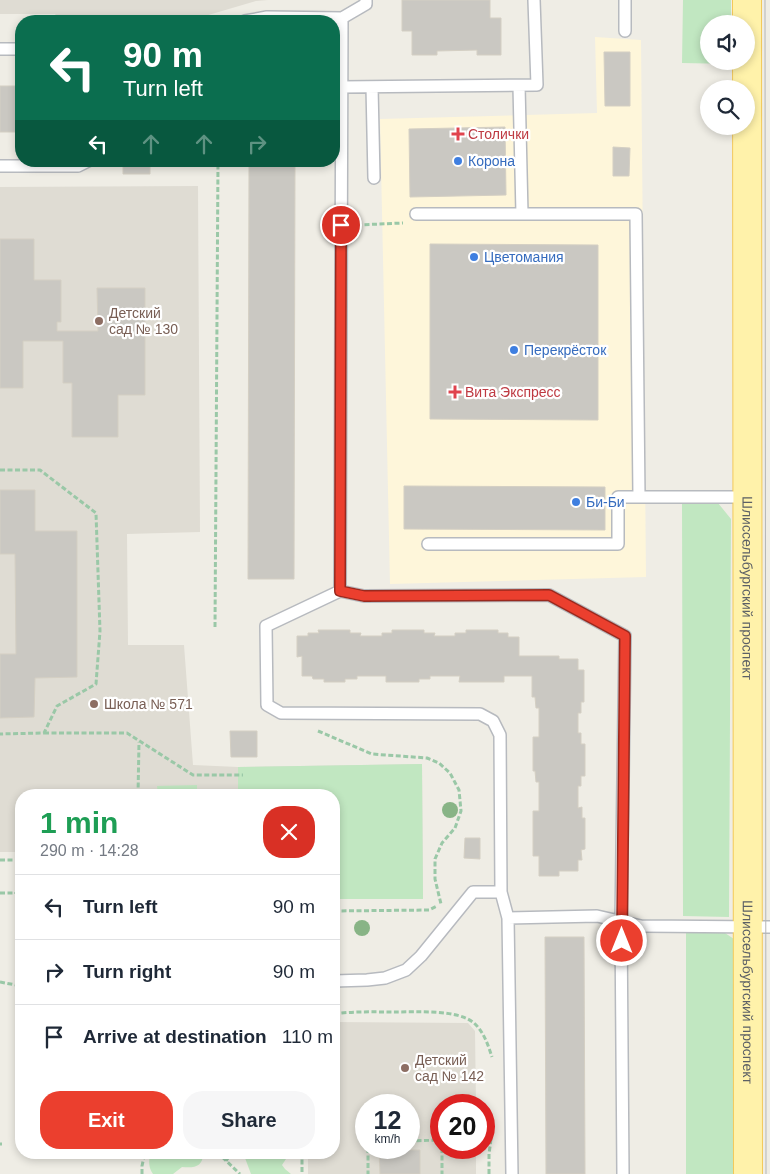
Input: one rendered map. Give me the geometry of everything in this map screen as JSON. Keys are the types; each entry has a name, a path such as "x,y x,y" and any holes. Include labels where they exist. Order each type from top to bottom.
{"main road":[{"name":"Шлиссельбургский проспект","path":"747,0 747,497 759,927 748,1174"}],"lane":[{"path":"340,591 342,18 366,4 366,0"},
{"path":"342,87 537,85 534,0"},
{"path":"625,0 625,31"},
{"path":"0,48 15,49"},
{"path":"519,86 522,214"},
{"path":"372,87 374,178"},
{"path":"0,166 15,166"},
{"path":"416,214 636,214 639,497"},
{"path":"428,544 618,544 618,498 747,497"},
{"path":"512,1174 508,918 501,892 500,735 493,721 480,714 281,713 267,704 266,626 340,591 364,596 549,595 625,636 621,922 623,1174"},
{"path":"340,981 385,978 406,970 421,956 473,892 501,892"},
{"path":"508,918 597,916 641,926 759,927"}],"path":[{"path":"214,627 218,167"},
{"path":"341,225 405,223 416,214"},
{"path":"0,470 40,470 96,513 100,631 96,684 57,706 44,733"},
{"path":"281,713 372,754 427,758 440,763 450,773 459,790 461,811 455,828 442,843 435,860 435,879 441,904 454,915"},
{"path":"0,734 127,734 193,774 243,775"},
{"path":"138,789 139,742"},
{"path":"0,860 15,860"},
{"path":"0,893 15,892"},
{"path":"340,911 429,910 441,904"},
{"path":"0,982 15,985"},
{"path":"340,1013 436,1012 462,1017 472,1022 484,1036 494,1064"},
{"path":"142,1174 144,1159"},
{"path":"302,1159 302,1174"},
{"path":"368,1159 368,1174"},
{"path":"442,1159 442,1174"},
{"path":"489,1159 489,1174"},
{"path":"226,1161 240,1174"}],"shaded area":[{"path":"0,0 268,0 256,1 208,15 0,14"},
{"path":"595,37 641,40 646,577 390,584 380,119 597,113"},
{"path":"198,186 200,532 127,534 128,645 184,645 193,765 238,767 422,764 423,899 340,899 340,789 15,789 15,852 0,852 0,187"},
{"name":"Детский сад № 142","path":"340,1022 468,1023 475,1031 476,1094 430,1094 430,1159 476,1159 476,1174 308,1174 308,1159 340,1159"}],"green space":[{"path":"683,0 731,0 731,15 700,15 700,63 682,63"},
{"path":"682,503 718,503 731,519 729,917 683,916"},
{"path":"422,764 423,899 340,899 340,789 238,789 238,767"},
{"path":"197,785 197,789 157,789 157,786"},
{"path":"686,932 725,933 734,939 733,1174 686,1174"},
{"path":"149,1159 203,1159 197,1166 182,1167 173,1174 153,1174"},
{"path":"245,1159 286,1159 282,1165 291,1174 251,1174"}],"building":[{"path":"402,0 490,0 490,18 501,18 501,55 477,55 477,50 437,51 437,55 412,55 412,31 402,31"},
{"path":"604,52 630,52 630,106 605,106"},
{"path":"0,86 15,86 15,132 0,132"},
{"name":"Корона","path":"505,127 506,195 410,197 409,129"},
{"path":"613,147 630,148 629,176 613,176"},
{"path":"123,167 150,167 150,174 123,174"},
{"path":"249,167 295,167 294,579 248,579"},
{"path":"0,239 34,239 34,280 61,280 61,322 57,322 57,331 98,331 97,288 145,288 145,395 118,395 118,437 72,437 72,383 63,383 63,341 23,341 23,388 0,388"},
{"name":"Перекрёсток","path":"430,244 598,245 598,420 430,419"},
{"path":"404,486 605,487 605,530 404,529"},
{"path":"0,490 35,490 35,531 77,531 77,677 35,678 34,717 0,718 0,654 16,654 15,554 0,554"},
{"path":"318,630 350,630 350,633 361,633 360,636 382,636 382,633 392,633 392,630 424,630 424,633 435,633 434,636 455,636 455,633 466,633 466,630 498,630 498,633 508,633 508,637 519,637 519,656 559,656 559,659 578,659 578,670 584,670 584,702 581,702 581,713 578,713 578,733 581,733 581,744 585,744 585,776 581,776 581,786 578,786 578,808 582,807 582,818 585,818 585,849 581,850 582,860 578,860 578,871 559,871 559,876 539,876 539,856 533,856 533,811 539,811 539,782 536,782 535,771 533,771 533,737 539,737 539,708 536,708 535,697 532,697 532,676 504,676 504,682 459,682 460,676 430,676 430,679 419,679 419,682 386,682 386,676 357,676 357,679 345,679 345,682 324,682 324,679 302,676 302,656 297,657 297,636 319,633"},
{"path":"230,731 257,731 257,757 231,757"},
{"path":"465,838 480,838 480,859 464,858"},
{"path":"545,937 584,937 585,1174 546,1174"},
{"path":"379,1159 420,1159 420,1174 380,1174"}],"tram line":[{"path":"765,0 766,1174"}],"place":[{"name":"Столички","path":"458,134"},
{"name":"Корона","path":"458,161"},
{"name":"Цветомания","path":"474,257"},
{"name":"Детский сад № 130","path":"99,321"},
{"name":"Перекрёсток","path":"514,350"},
{"name":"Вита Экспресс","path":"455,392"},
{"name":"Би-Би","path":"576,502"},
{"name":"Школа № 571","path":"94,704"},
{"name":"Детский сад № 142","path":"405,1068"}],"route":[{"path":"341,225 340,591 364,596 549,595 625,636 622,941"}]}
